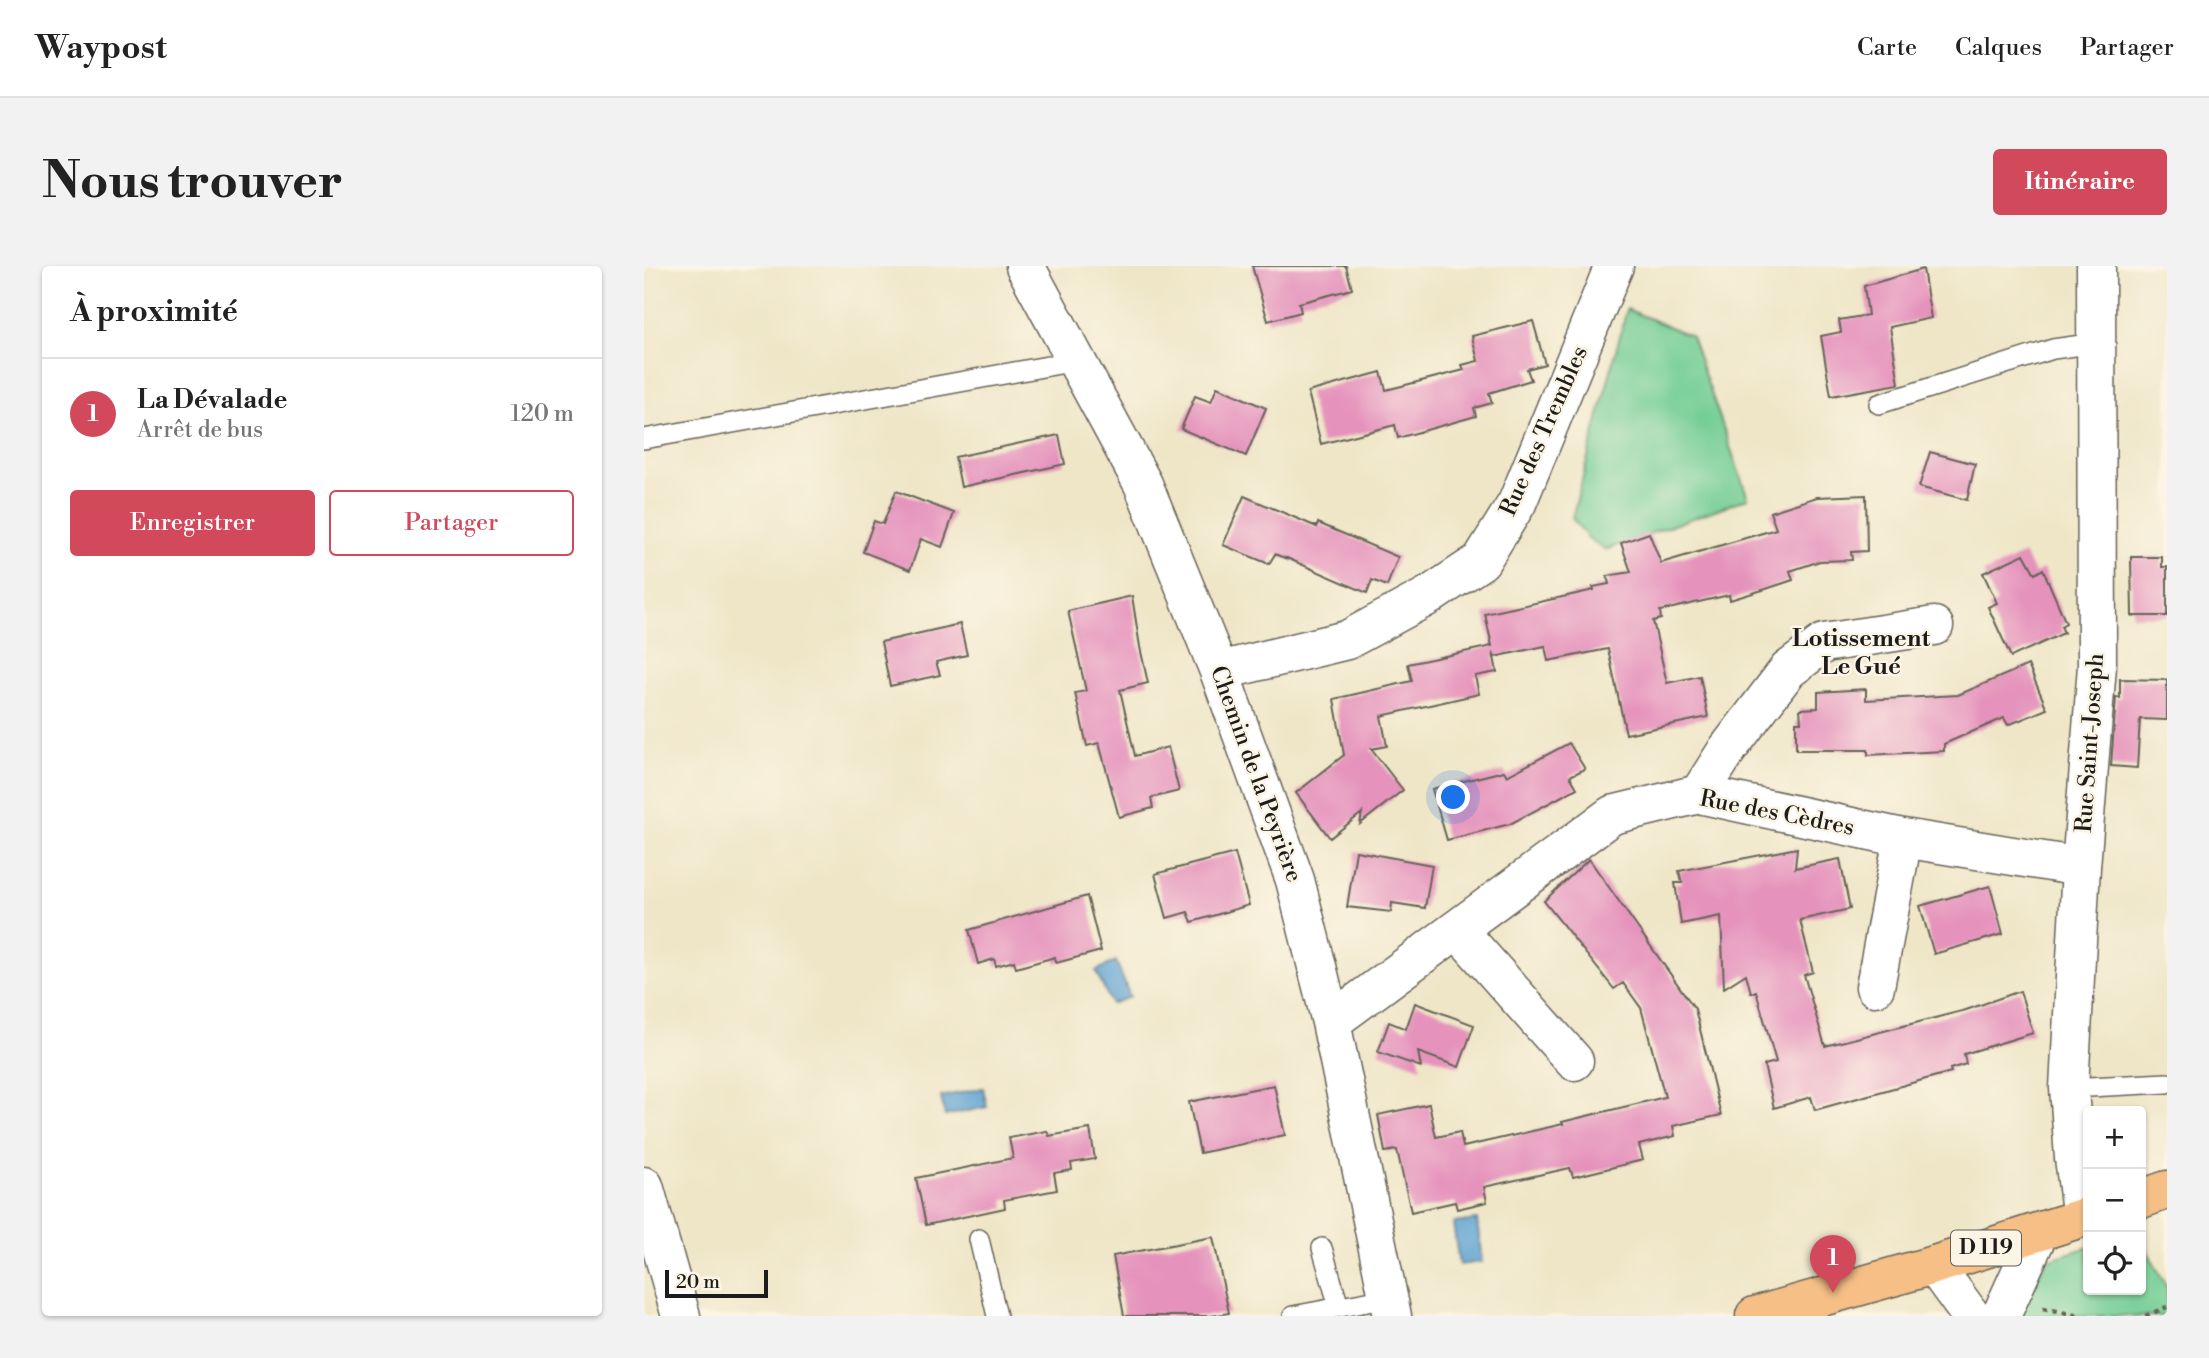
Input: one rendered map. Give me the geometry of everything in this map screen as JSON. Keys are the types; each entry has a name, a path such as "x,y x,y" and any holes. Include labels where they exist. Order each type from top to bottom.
{"main road":[{"path":"2146,1197 2167,1190"},
{"name":"D 119","path":"1755,1316 1934,1265 2083,1218"}],"street":[{"name":"Chemin de la Peyrière","path":"1024,266 1143,484 1219,671 1295,880 1331,1022 1390,1307"},
{"name":"Rue des Trembles","path":"1219,671 1347,640 1430,595 1481,561 1517,503 1614,266"},
{"name":"Rue Saint-Joseph","path":"2083,1206 2074,1158 2069,1088 2081,867 2098,666 2096,266"},
{"path":"1699,794 1727,750 1788,670 1824,643 1934,626"},
{"name":"Rue des Cèdres","path":"1331,1022 1612,815 1699,794 1903,838 2081,867"},
{"path":"1875,987 1903,838"},
{"path":"1457,929 1574,1061"},
{"path":"644,1186 681,1316"},
{"path":"2001,1316 2039,1231"},
{"path":"1934,1265 1972,1316"}],"lane":[{"path":"1879,404 2053,349 2096,343"},
{"path":"644,439 1076,361"},
{"path":"2069,1088 2167,1083"},
{"path":"979,1238 997,1316"},
{"path":"1322,1248 1339,1307"},
{"path":"1293,1316 1339,1307 1390,1307"}],"path":[{"path":"2145,1316 2167,1307"}],"green space":[{"path":"1627,309 1691,336 1748,498 1605,550 1587,537 1572,518"},
{"path":"2146,1242 2148,1252 2167,1288 2167,1316 2017,1316 2047,1260 2083,1249 2083,1295 2146,1295"}],"water":[{"path":"1116,961 1130,997 1111,1004 1096,971"},
{"path":"983,1088 987,1107 945,1116 941,1097"},
{"path":"1477,1220 1482,1262 1459,1265 1453,1223"}],"building":[{"path":"1252,266 1346,266 1352,289 1299,303 1301,312 1268,321"},
{"path":"1923,269 1931,318 1890,327 1899,384 1831,396 1821,336 1841,332 1839,320 1868,315 1864,286"},
{"path":"1533,321 1545,364 1527,369 1531,380 1489,393 1492,403 1474,408 1476,416 1398,438 1395,425 1321,444 1308,392 1381,372 1386,390 1464,370 1462,365 1478,361 1472,336"},
{"path":"1217,387 1266,408 1246,456 1181,429 1195,396 1211,402"},
{"path":"1059,435 1065,464 961,487 955,457"},
{"path":"1930,452 1975,464 1967,500 1919,487"},
{"path":"896,491 954,513 942,547 921,539 910,570 863,552 874,521 883,524"},
{"path":"1866,495 1867,551 1851,552 1852,560 1820,561 1790,571 1793,580 1730,600 1729,595 1660,611 1661,619 1653,621 1667,683 1700,676 1708,717 1626,734 1608,649 1548,661 1545,646 1494,657 1497,672 1475,676 1479,694 1381,716 1387,746 1371,749 1403,790 1360,824 1362,813 1330,838 1296,793 1344,755 1334,699 1412,681 1408,664 1492,646 1485,614 1594,590 1593,587 1609,584 1607,576 1631,572 1621,543 1649,533 1661,563 1776,529 1770,512 1817,497"},
{"path":"1244,496 1317,527 1318,523 1398,557 1387,586 1372,580 1367,593 1275,554 1269,564 1223,545"},
{"path":"2024,554 2035,574 2043,569 2066,623 2061,626 2064,633 2011,657 1988,607 1997,603 1983,573"},
{"path":"2131,557 2162,557 2162,567 2167,567 2167,616 2132,616"},
{"path":"1132,596 1148,683 1120,690 1135,756 1168,747 1179,791 1151,798 1153,808 1119,817 1099,743 1087,746 1075,693 1086,691 1068,611"},
{"path":"960,624 967,655 936,662 940,675 890,686 881,642"},
{"path":"2028,665 2047,709 2008,725 2004,718 1944,744 1944,751 1868,755 1868,750 1796,750 1796,722 1801,722 1800,709 1818,708 1818,692 1866,689 1866,700 1958,695"},
{"path":"2120,679 2167,680 2167,720 2140,719 2137,768 2111,766 2116,697 2120,698"},
{"path":"1569,743 1585,769 1570,776 1577,788 1510,824 1447,840 1432,789 1504,771 1507,776"},
{"path":"1797,848 1795,868 1840,859 1850,909 1800,920 1813,972 1804,975 1825,1046 1966,1010 2020,991 2033,1033 1964,1054 1966,1064 1950,1069 1951,1072 1815,1110 1811,1097 1774,1108 1764,1065 1776,1062 1756,991 1751,993 1746,974 1724,988 1721,916 1681,924 1675,883 1682,883 1679,871"},
{"path":"1356,851 1432,865 1425,908 1392,903 1391,912 1347,907"},
{"path":"1235,853 1249,905 1192,922 1188,912 1167,918 1155,874"},
{"path":"1589,859 1695,1009 1721,1115 1673,1126 1675,1136 1639,1145 1643,1160 1573,1177 1570,1168 1484,1187 1487,1202 1457,1209 1455,1202 1411,1212 1397,1150 1385,1152 1378,1115 1429,1104 1436,1137 1460,1132 1463,1147 1665,1097 1641,1008 1623,983 1614,989 1544,901"},
{"path":"1990,886 2003,934 1934,954 1920,906"},
{"path":"1087,896 1101,951 1056,963 1055,957 1016,968 1014,961 996,966 994,959 978,964 969,930"},
{"path":"1415,1003 1474,1025 1459,1067 1418,1052 1421,1067 1378,1052 1389,1022 1406,1029"},
{"path":"1274,1085 1285,1135 1200,1153 1189,1102"},
{"path":"1090,1129 1095,1159 1071,1163 1072,1170 1054,1173 1057,1190 1004,1200 1005,1208 926,1225 916,1178 1013,1158 1009,1138 1047,1131 1049,1136"},
{"path":"1213,1237 1229,1313 1211,1316 1124,1316 1113,1256"}],"place":[{"name":"La Dévalade","path":"1833,1293"}],"district":[{"name":"Lotissement Le Gué","path":"1861,653"}]}
